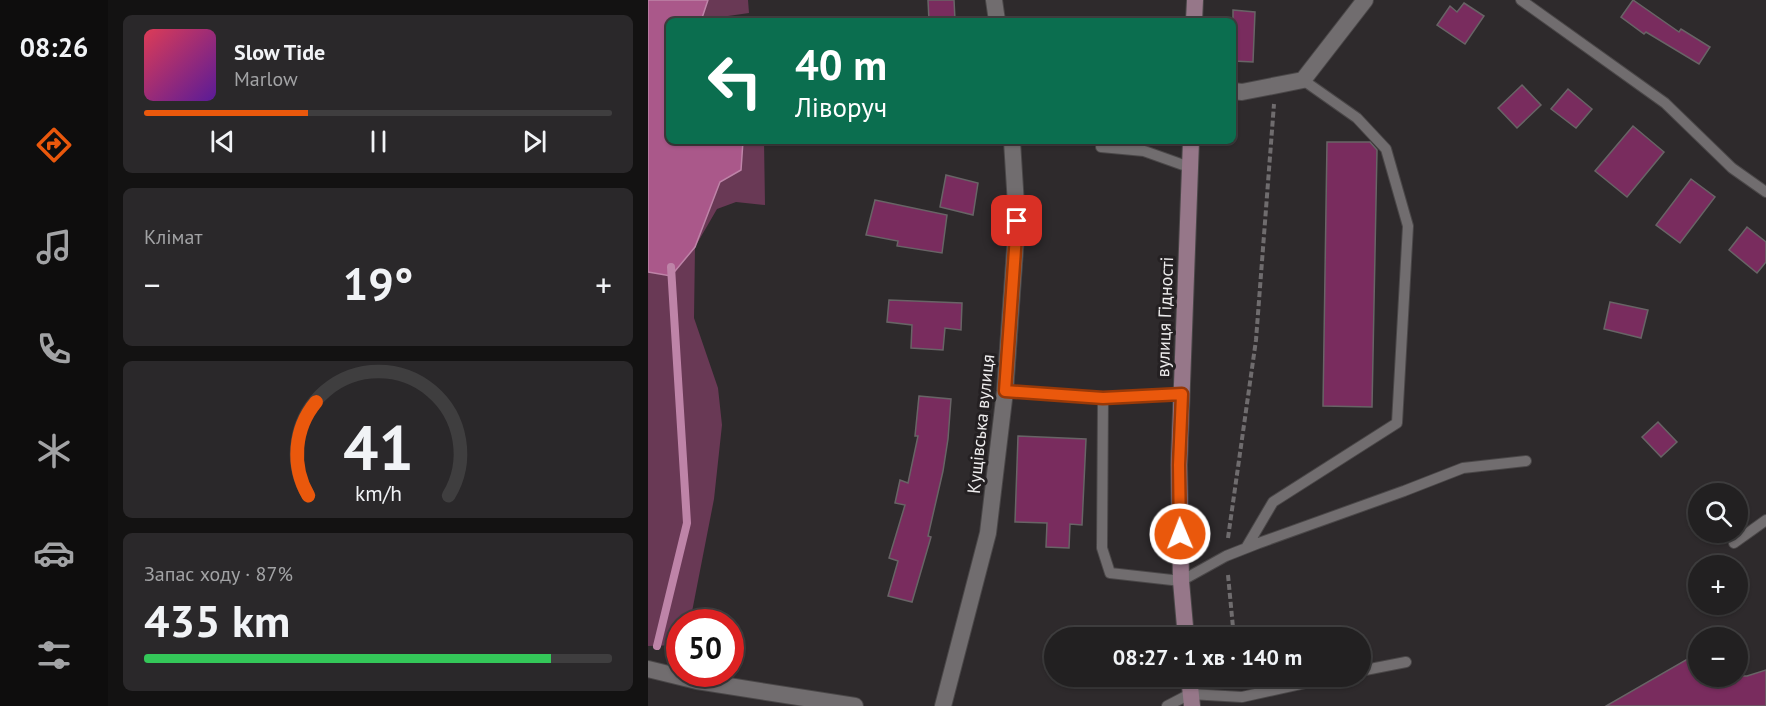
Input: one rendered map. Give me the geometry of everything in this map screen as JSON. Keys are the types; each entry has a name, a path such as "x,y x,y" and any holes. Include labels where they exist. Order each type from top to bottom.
{"main road":[{"path":"1194,18 1195,0"},
{"name":"вулиця Гідності","path":"1185,627 1181,581 1179,465 1191,144"}],"street":[{"path":"994,0 997,18"},
{"path":"1236,91 1303,80 1365,0"},
{"name":"Кущівська вулиця","path":"943,706 988,533 1005,391 1017,221 1012,144"},
{"path":"648,669 697,681 855,706"}],"lane":[{"path":"1521,0 1665,103 1732,168 1766,192"},
{"path":"1246,548 1273,502 1397,423 1408,226 1386,149 1357,118 1303,80"},
{"path":"1101,147 1144,150 1189,167"},
{"path":"1005,391 1103,398 1182,394"},
{"path":"1103,398 1102,548 1110,573 1181,581 1226,556 1462,468 1526,461"},
{"path":"1748,533 1766,520"},
{"path":"1371,669 1406,662"},
{"path":"1167,706 1191,700 1242,697 1287,687"}],"path":[{"path":"1233,627 1226,556 1256,340 1275,86"}],"shaded area":[{"path":"648,0 748,0 749,13 714,18 666,18 666,144 764,144 765,205 736,202 717,209 695,247 694,318 718,388 722,425 714,499 693,609 666,609 666,645 648,646"},
{"path":"648,0 708,0 702,18 666,18 666,144 743,144 741,170 720,182 695,247 671,276 648,272"}],"building":[{"path":"928,0 954,0 955,18 929,18"},
{"path":"1633,0 1679,32 1681,29 1710,47 1699,64 1646,32 1644,34 1621,17"},
{"path":"1464,3 1484,16 1465,44 1437,25 1450,6 1457,12"},
{"path":"1233,10 1255,12 1253,62 1236,61 1236,18 1233,18"},
{"path":"1522,85 1541,105 1517,128 1498,108"},
{"path":"1568,89 1592,109 1576,128 1551,109"},
{"path":"1633,126 1664,152 1627,197 1595,171"},
{"path":"1327,142 1370,142 1377,150 1372,407 1323,406"},
{"path":"946,175 978,183 973,215 940,207"},
{"path":"1691,179 1715,197 1680,243 1656,225"},
{"path":"875,200 947,215 942,253 897,246 898,241 866,235"},
{"path":"1747,227 1766,242 1766,262 1757,273 1729,250"},
{"path":"889,300 962,303 961,330 945,328 943,350 911,348 912,325 887,322"},
{"path":"1610,302 1648,310 1641,338 1604,329"},
{"path":"919,396 951,399 943,471 928,536 931,537 912,602 888,596 898,561 889,558 905,505 895,503 900,480 908,483 918,436 915,436"},
{"path":"1658,422 1677,442 1661,457 1642,437"},
{"path":"1018,436 1086,439 1082,525 1070,524 1069,548 1046,547 1047,523 1015,522"},
{"path":"1688,659 1688,687 1748,687 1748,676 1766,670 1766,706 1606,706"}],"waterway":[{"path":"657,646 687,523 671,267"}],"route":[{"path":"1017,221 1005,391 1103,398 1182,394 1179,465 1180,534"}]}
